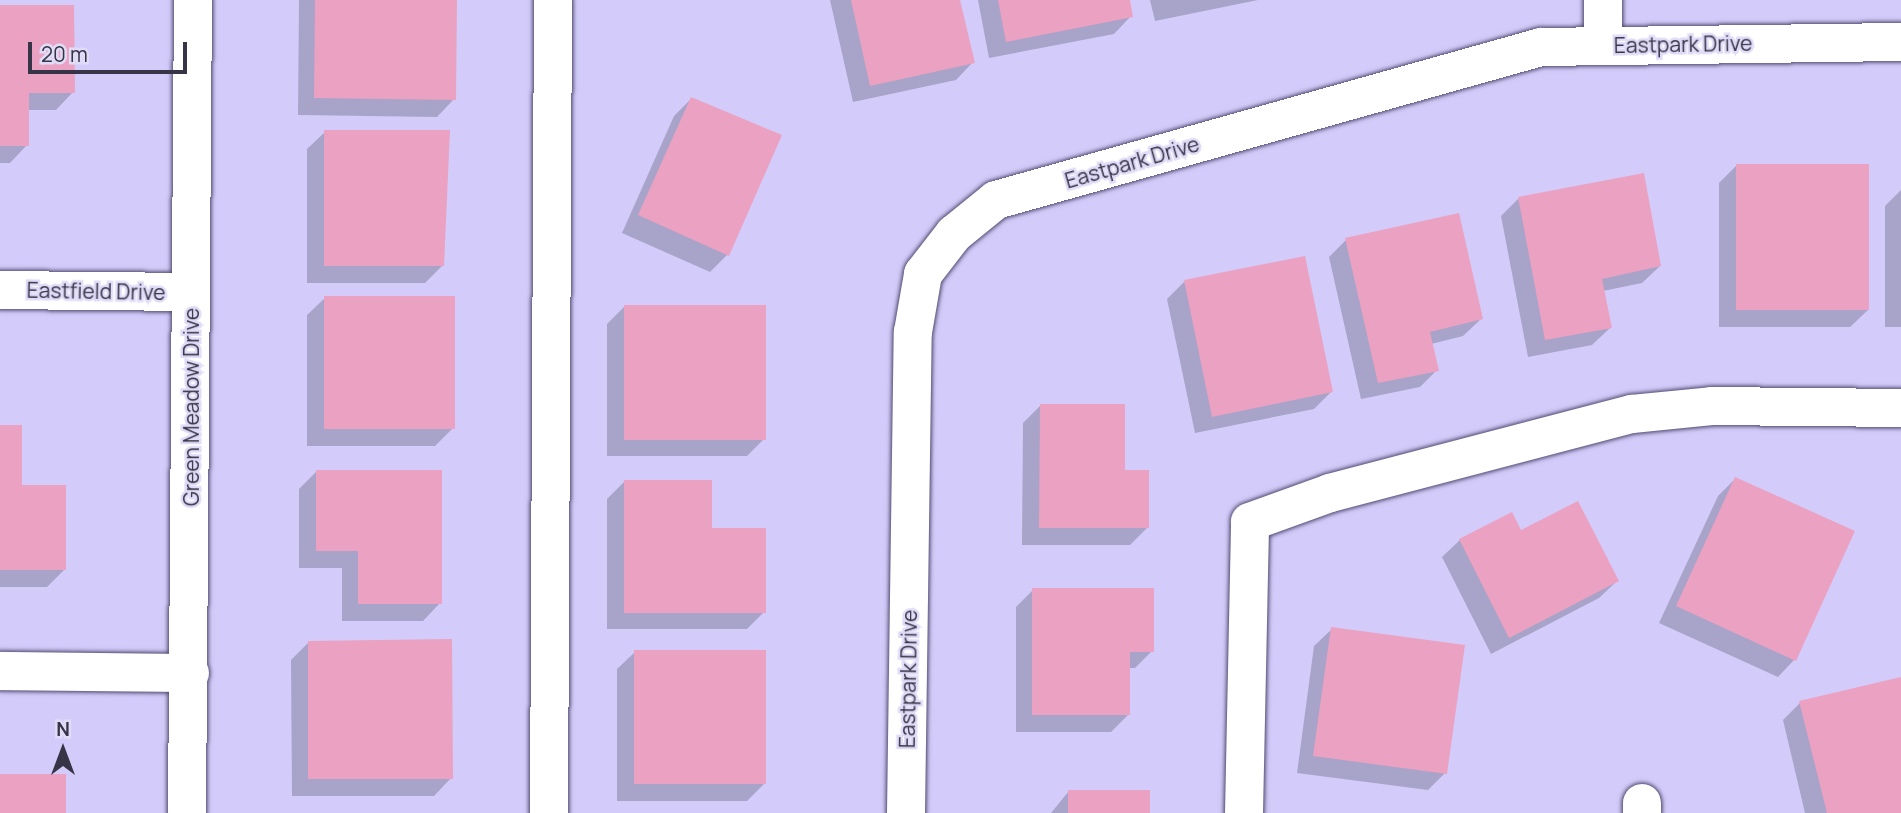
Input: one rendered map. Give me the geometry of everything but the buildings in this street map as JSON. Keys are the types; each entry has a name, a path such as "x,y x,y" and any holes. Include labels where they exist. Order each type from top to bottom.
{"street":[{"name":"Green Meadow Drive","path":"187,813 193,0"},
{"path":"549,813 553,0"},
{"path":"1602,44 1603,0"},
{"name":"Eastpark Drive","path":"906,813 913,332 923,274 954,233 996,200 1541,47 1602,44 1901,42"},
{"name":"Eastfield Drive","path":"0,290 191,292"},
{"path":"1244,813 1250,522 1331,493 1632,414 1712,406 1901,408"},
{"path":"0,671 190,673"}]}
